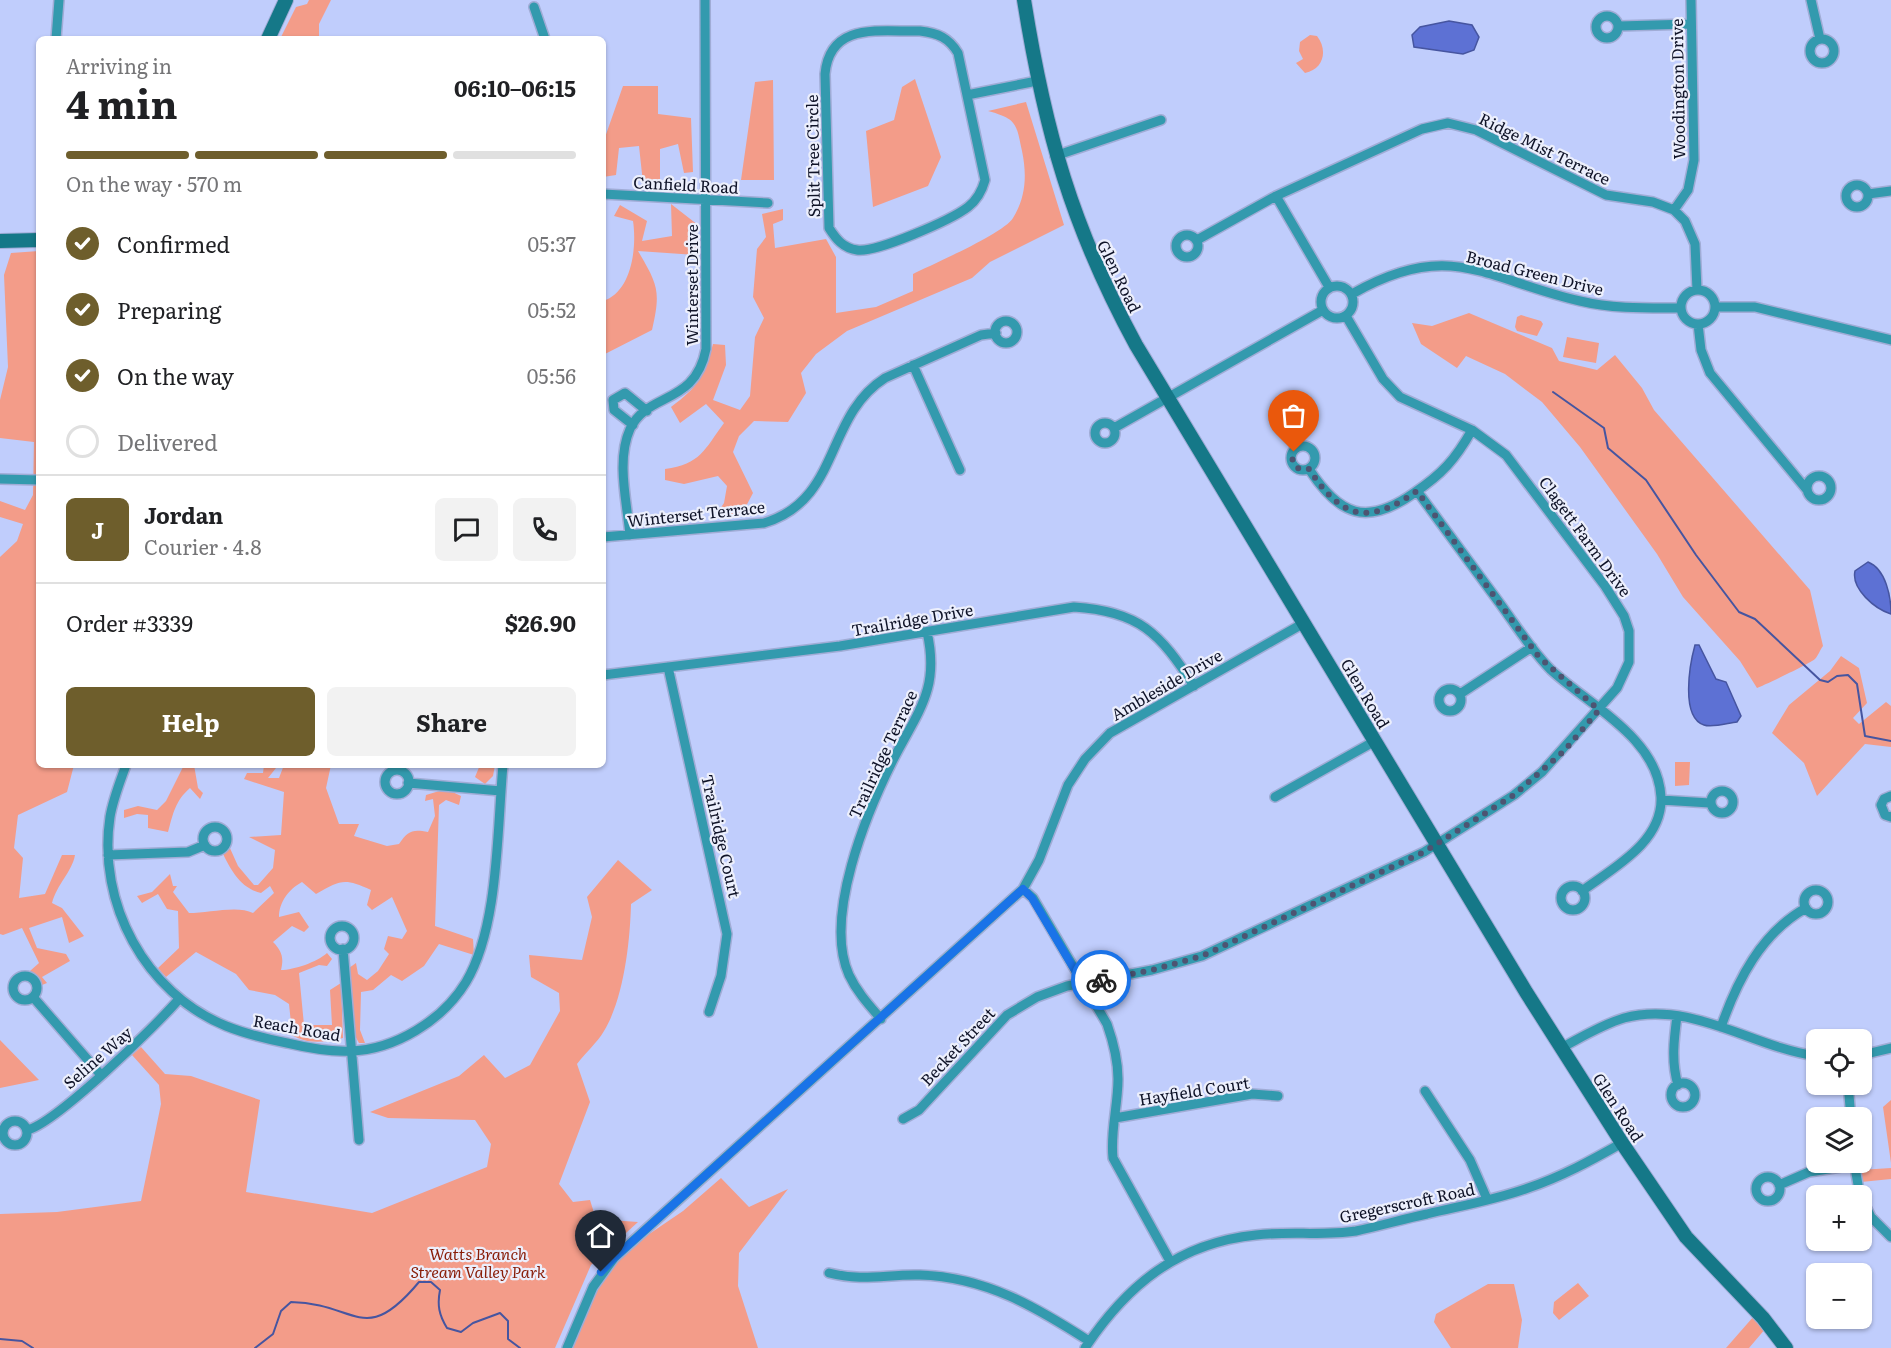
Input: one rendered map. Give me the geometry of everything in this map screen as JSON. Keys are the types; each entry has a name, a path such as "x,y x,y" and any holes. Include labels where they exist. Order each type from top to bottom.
{"main road":[{"path":"269,36 286,0"},
{"name":"Glen Road","path":"1024,0 1037,81 1055,156 1078,224 1105,288 1167,399 1561,1048 1622,1143 1686,1237 1763,1318 1786,1348"},
{"path":"0,241 36,240"}],"street":[{"path":"56,36 59,0"},
{"name":"Winterset Drive","path":"630,535 624,454 633,425 647,411 685,389 696,377 704,359 705,0"},
{"name":"Woodington Drive","path":"1674,210 1688,190 1694,160 1691,0"},
{"path":"1811,0 1820,39"},
{"path":"534,7 544,36"},
{"path":"1619,26 1692,24"},
{"name":"Split Tree Circle","path":"920,31 938,34 947,40 958,53 967,95 984,168 985,180 977,198 959,212 881,248 857,250 837,240 829,228 826,211 825,74 829,55 835,45 842,39 861,32 920,31"},
{"path":"967,95 1037,81"},
{"path":"1055,156 1161,120"},
{"name":"Ridge Mist Terrace","path":"1197,240 1276,196 1422,129 1448,123 1476,130 1606,195 1653,202 1674,210"},
{"path":"1868,194 1891,191"},
{"name":"Canfield Road","path":"606,194 768,203"},
{"path":"1276,196 1329,287"},
{"path":"1674,210 1685,221 1695,244 1697,290"},
{"name":"Broad Green Drive","path":"1352,294 1391,274 1441,265 1486,272 1583,302 1637,308 1681,308"},
{"path":"1343,286 1352,294 1353,306 1346,316 1334,318 1323,310 1322,297 1329,287 1343,286"},
{"path":"1697,290 1708,293 1716,307 1708,321 1698,324 1686,319 1681,308 1684,298 1697,290"},
{"path":"1716,307 1755,307 1891,340"},
{"path":"1114,428 1323,310"},
{"name":"Clagett Farm Drive","path":"1346,316 1391,389 1419,407 1472,430 1492,442 1521,472 1624,616 1631,649 1629,662 1617,688 1564,751 1521,790 1436,843"},
{"path":"1698,324 1701,350 1710,373 1807,490"},
{"name":"Winterset Terrace","path":"606,537 764,523 781,518 800,506 816,488 861,396 885,378 981,335 996,333"},
{"path":"913,365 960,470"},
{"path":"633,425 614,410 613,400 625,393 647,411"},
{"path":"1309,469 1325,493 1336,502 1360,513 1387,510 1417,491 1453,462 1472,430"},
{"path":"0,479 36,480"},
{"path":"1417,491 1551,670 1633,738 1650,760 1657,774 1661,800 1656,820 1642,844 1582,891"},
{"name":"Trailridge Drive","path":"606,675 840,646 1050,609 1074,607 1100,608 1125,615 1152,632 1171,651 1194,686"},
{"name":"Ambleside Drive","path":"567,1348 593,1287 614,1258 1023,889 1039,860 1068,785 1085,759 1110,733 1304,623"},
{"name":"Trailridge Terrace","path":"881,1019 860,994 848,973 841,943 842,919 851,866 867,815 930,688 933,657 927,632"},
{"path":"1460,694 1532,647"},
{"name":"Trailridge Court","path":"668,667 727,934 721,976 709,1012"},
{"path":"1275,797 1375,741"},
{"name":"Reach Road","path":"125,768 111,816 108,855 114,894 126,931 146,963 179,999 209,1018 244,1033 308,1048 351,1052 385,1044 424,1025 445,1009 466,981 482,951 487,930 503,768"},
{"path":"408,783 501,791"},
{"path":"1891,796 1884,799 1881,805 1885,814 1891,817"},
{"path":"1661,800 1710,803"},
{"name":"Becket Street","path":"903,1119 919,1110 1007,1015 1037,997 1202,956 1424,852 1436,843"},
{"path":"108,855 188,852 205,845"},
{"path":"1023,889 1032,898 1107,1024 1113,1041 1118,1078 1111,1142 1113,1158 1170,1261"},
{"path":"1721,1027 1746,967 1792,916 1806,908"},
{"path":"343,950 359,1140"},
{"path":"33,996 101,1075"},
{"name":"Seline Way","path":"27,1130 43,1124 101,1075 158,1024 179,999"},
{"path":"1561,1048 1596,1029 1623,1018 1644,1014 1677,1016 1721,1027 1790,1053 1806,1055"},
{"path":"1677,1016 1674,1053 1678,1085"},
{"path":"1872,1053 1891,1048"},
{"path":"1425,1091 1470,1160 1487,1199"},
{"name":"Hayfield Court","path":"1115,1118 1252,1094 1278,1096"},
{"name":"Gregerscroft Road","path":"1087,1345 1122,1299 1170,1261 1212,1243 1258,1234 1322,1234 1356,1230 1487,1199 1552,1179 1622,1143"},
{"path":"1779,1185 1807,1173"},
{"path":"1872,1218 1891,1237"},
{"path":"830,1273 854,1280 921,1275 975,1284 1031,1304 1087,1345"}],"green space":[{"path":"309,0 331,0 319,24 319,36 282,36 296,7 307,4"},
{"path":"1310,35 1317,36 1323,53 1316,68 1305,73 1296,63 1303,59 1299,51 1300,42"},
{"path":"915,79 941,157 928,186 873,207 866,131 894,120 902,87"},
{"path":"773,80 774,180 741,180 755,82"},
{"path":"623,86 658,86 658,114 691,118 693,172 684,173 678,144 660,149 660,184 643,183 639,146 619,148 616,175 606,177 606,134"},
{"path":"1026,102 1064,225 990,262 972,278 847,331 816,354 801,373 806,393 788,422 754,421 739,436 733,452 753,493 743,512 713,519 724,503 727,486 718,476 684,484 665,480 665,469 687,464 694,459 706,448 724,423 706,404 680,423 671,407 699,380 713,344 725,345 726,365 713,400 740,410 750,396 755,337 764,318 753,297 757,249 766,237 762,214 783,209 783,220 773,224 775,248 826,239 836,257 836,313 876,307 913,291 913,274 982,240 1007,225 1013,218 1021,202 1024,186 1025,169 1020,142 1016,128 1010,120 988,111"},
{"path":"671,204 698,225 696,255 638,251 650,272 656,289 652,330 606,353 606,300 613,296 626,279 633,255 633,221 614,216 620,205 647,221 642,241 672,236"},
{"path":"36,251 36,768 73,768 67,792 18,815 14,848 23,858 19,898 45,894 62,855 75,855 52,903 62,908 84,936 69,943 62,917 29,928 37,948 66,954 70,961 42,977 47,983 42,985 38,977 30,971 39,963 22,928 0,934 0,557 17,541 23,524 0,517 0,501 25,510 33,495 34,442 0,438 0,400 8,367 4,275 11,253"},
{"path":"1469,313 1552,348 1559,361 1597,370 1615,355 1642,388 1654,410 1810,590 1823,646 1815,659 1757,688 1740,661 1683,597 1657,554 1580,447 1542,402 1505,374 1466,356 1457,368 1421,344 1412,323 1432,326"},
{"path":"1521,315 1541,321 1543,324 1537,336 1517,331 1515,327 1517,317"},
{"path":"1567,337 1599,343 1596,363 1563,357"},
{"path":"1841,656 1859,668 1867,703 1853,718 1859,724 1886,702 1891,706 1891,747 1865,744 1817,796 1804,763 1772,733 1789,705 1830,671"},
{"path":"1675,762 1690,762 1689,785 1675,786"},
{"path":"182,768 195,768 198,788 203,793 200,799 190,788 185,793 175,808 168,832 148,828 148,815 137,814 124,818 124,810 138,806 157,810 166,801"},
{"path":"264,768 276,768 268,778 279,778 283,768 330,768 326,788 339,824 359,824 354,836 387,846 399,844 411,832 428,832 435,816 433,799 425,801 426,795 446,789 461,796 459,805 446,800 439,805 435,926 473,939 474,955 439,944 424,966 402,981 391,975 373,990 361,992 360,1030 365,1043 359,1043 354,1034 349,968 356,963 358,974 367,980 378,971 389,954 384,949 388,936 402,939 407,931 392,897 372,910 367,905 371,890 362,886 348,882 337,883 316,894 302,882 289,892 283,901 279,917 299,912 309,927 304,932 292,926 273,942 282,955 281,970 305,965 327,953 332,959 327,966 319,965 299,973 304,1025 332,1025 330,990 341,983 343,1038 315,1042 285,1032 276,1026 291,1023 289,1004 275,995 249,990 236,974 196,952 166,977 158,968 179,948 178,911 167,909 158,894 142,903 137,896 152,892 170,874 173,886 177,886 173,892 189,913 231,909 253,913 274,893 270,886 261,893 247,887 233,872 222,852 229,846 238,866 254,885 258,885 273,868 275,850 249,837 281,835 284,792 244,779 247,773 263,773"},
{"path":"479,768 494,768 493,776 485,784 475,777"},
{"name":"Watts Branch Stream Valley Park","path":"618,860 652,890 631,904 625,969 617,1003 604,1031 577,1064 590,1102 559,1184 573,1202 590,1200 596,1219 638,1222 591,1265 555,1348 0,1348 0,1214 57,1212 141,1201 161,1104 159,1085 132,1055 141,1047 165,1074 191,1076 260,1100 246,1192 372,1213 487,1167 491,1144 475,1120 388,1118 370,1112 459,1076 484,1055 505,1078 530,1065 560,1011 559,993 531,977 529,955 582,960 592,917 587,897"},
{"path":"0,1040 39,1080 0,1088"},
{"path":"1891,1100 1891,1163 1883,1107"},
{"path":"1891,1168 1891,1179 1861,1182 1860,1173 1872,1173 1872,1169"},
{"path":"721,1178 749,1207 788,1189 739,1253 738,1286 758,1348 567,1348 614,1258 683,1211"},
{"path":"1578,1283 1589,1296 1559,1320 1553,1313 1554,1302"},
{"path":"1488,1284 1514,1284 1522,1320 1518,1348 1451,1348 1434,1322 1436,1314"},
{"path":"1754,1316 1766,1328 1749,1348 1726,1348"}],"water":[{"path":"1449,21 1472,25 1479,37 1474,50 1463,54 1414,47 1412,35 1420,27"},
{"path":"1868,562 1883,577 1890,600 1891,614 1872,603 1857,585 1855,571"},
{"path":"1695,645 1699,645 1716,679 1726,682 1741,716 1737,722 1707,726 1697,720 1692,712 1689,701 1689,676"}],"waterway":[{"path":"1553,392 1604,428 1608,448 1646,480 1696,555 1739,612 1755,619 1820,680 1828,682 1837,676 1848,675 1857,684 1865,736 1891,741"},
{"path":"255,1348 273,1334 281,1311 291,1302 313,1304 359,1317 372,1318 385,1313 400,1302 419,1282 431,1282 440,1290 439,1310 447,1328 461,1332 473,1323 500,1313 508,1321 508,1339 520,1348"},
{"path":"0,1339 22,1341 33,1348"}],"way so far":[{"path":"1101,980 1152,970 1202,956 1424,852 1514,795 1564,751 1599,710 1539,657 1417,491 1387,510 1378,513 1360,513 1348,509 1325,493 1309,469 1299,469 1294,466 1292,456 1294,452"}],"route":[{"path":"601,1272 990,922 1023,889 1032,898 1083,984 1101,980"}]}
